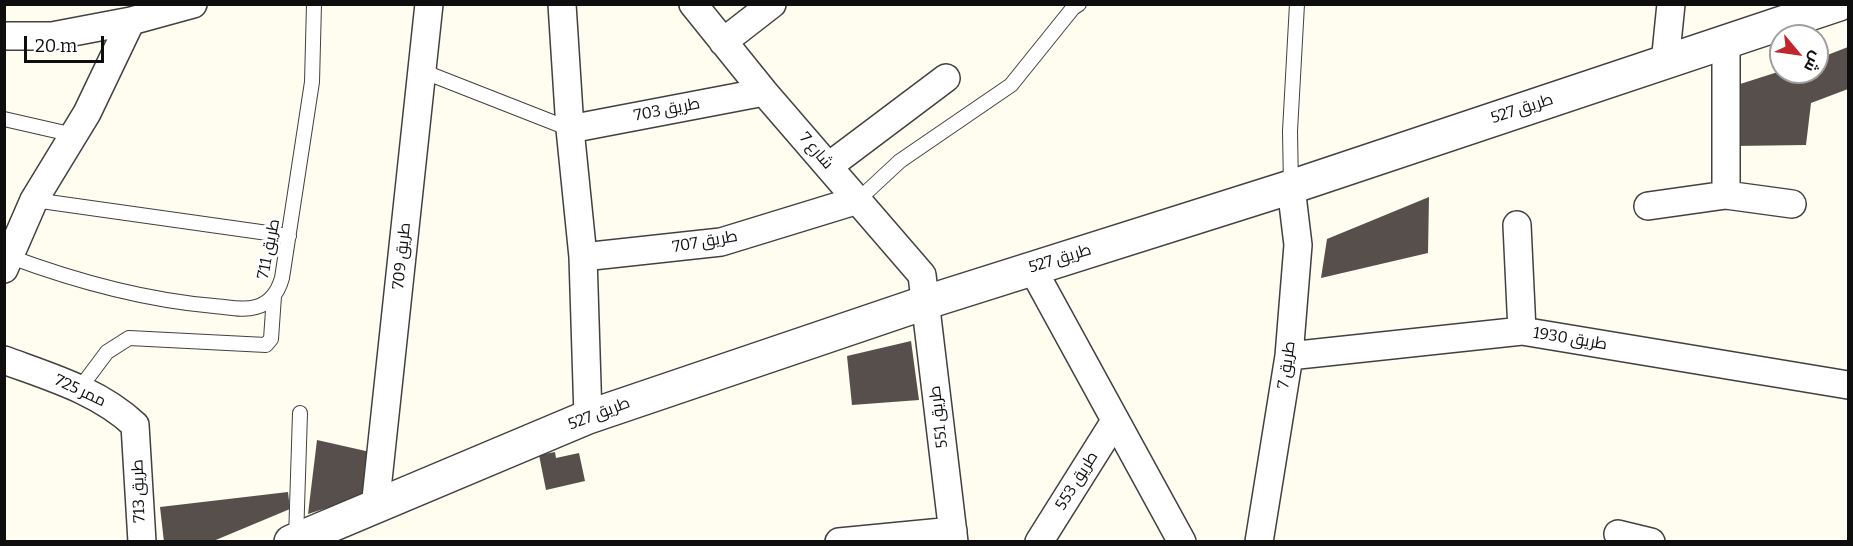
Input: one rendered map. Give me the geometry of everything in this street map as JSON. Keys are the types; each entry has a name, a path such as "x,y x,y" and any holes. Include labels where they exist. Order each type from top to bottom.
{"street":[{"path":"4,36 52,36 131,21 194,4"},
{"name":"طريق 709","path":"375,508 429,4"},
{"path":"562,4 570,129 583,257 588,417"},
{"name":"شارع 7","path":"693,4 764,92 922,275 927,302"},
{"path":"723,42 772,4"},
{"path":"1665,63 1671,4"},
{"name":"طريق 527","path":"294,541 588,417 927,302 1291,187 1839,4"},
{"path":"8,252 34,200 74,135 131,21"},
{"path":"1726,42 1726,195"},
{"path":"829,166 946,78"},
{"name":"طريق 703","path":"570,129 764,92"},
{"name":"طريق 7","path":"1259,542 1289,356 1298,245 1291,187"},
{"path":"1648,206 1726,195 1792,204"},
{"name":"طريق 707","path":"583,257 721,242 858,200"},
{"path":"1517,225 1522,331"},
{"path":"1032,268 1182,542"},
{"name":"طريق 551","path":"839,542 954,536 927,302"},
{"name":"طريق 1930","path":"1289,356 1522,331 1848,385"},
{"name":"ممر 725","path":"4,360 80,388 129,418 135,424 137,441"},
{"name":"طريق 553","path":"1039,542 1115,421"},
{"name":"طريق 713","path":"137,441 142,542"},
{"path":"1618,534 1652,542"}],"lane":[{"name":"طريق 711","path":"8,252 85,283 166,300 247,309 257,307 274,296 282,278 312,82 314,4"},
{"path":"858,200 900,161 1011,85 1073,8 1079,4"},
{"path":"1291,187 1290,131 1297,4"},
{"path":"422,71 570,129"},
{"path":"4,119 74,135"},
{"path":"34,200 289,236"},
{"path":"80,388 106,352 129,338 266,345 271,339 274,296"},
{"path":"294,541 300,413"}],"building":[{"path":"1848,47 1848,89 1811,103 1806,145 1733,146 1737,85 1769,75 1769,84 1829,84 1829,54"},
{"path":"1429,197 1428,253 1321,278 1327,239"},
{"path":"911,341 919,400 852,405 847,356"},
{"path":"317,440 379,454 373,493 308,514"},
{"path":"555,452 556,458 579,453 585,481 546,490 539,455"},
{"path":"288,492 290,509 211,542 164,542 160,507"}]}
